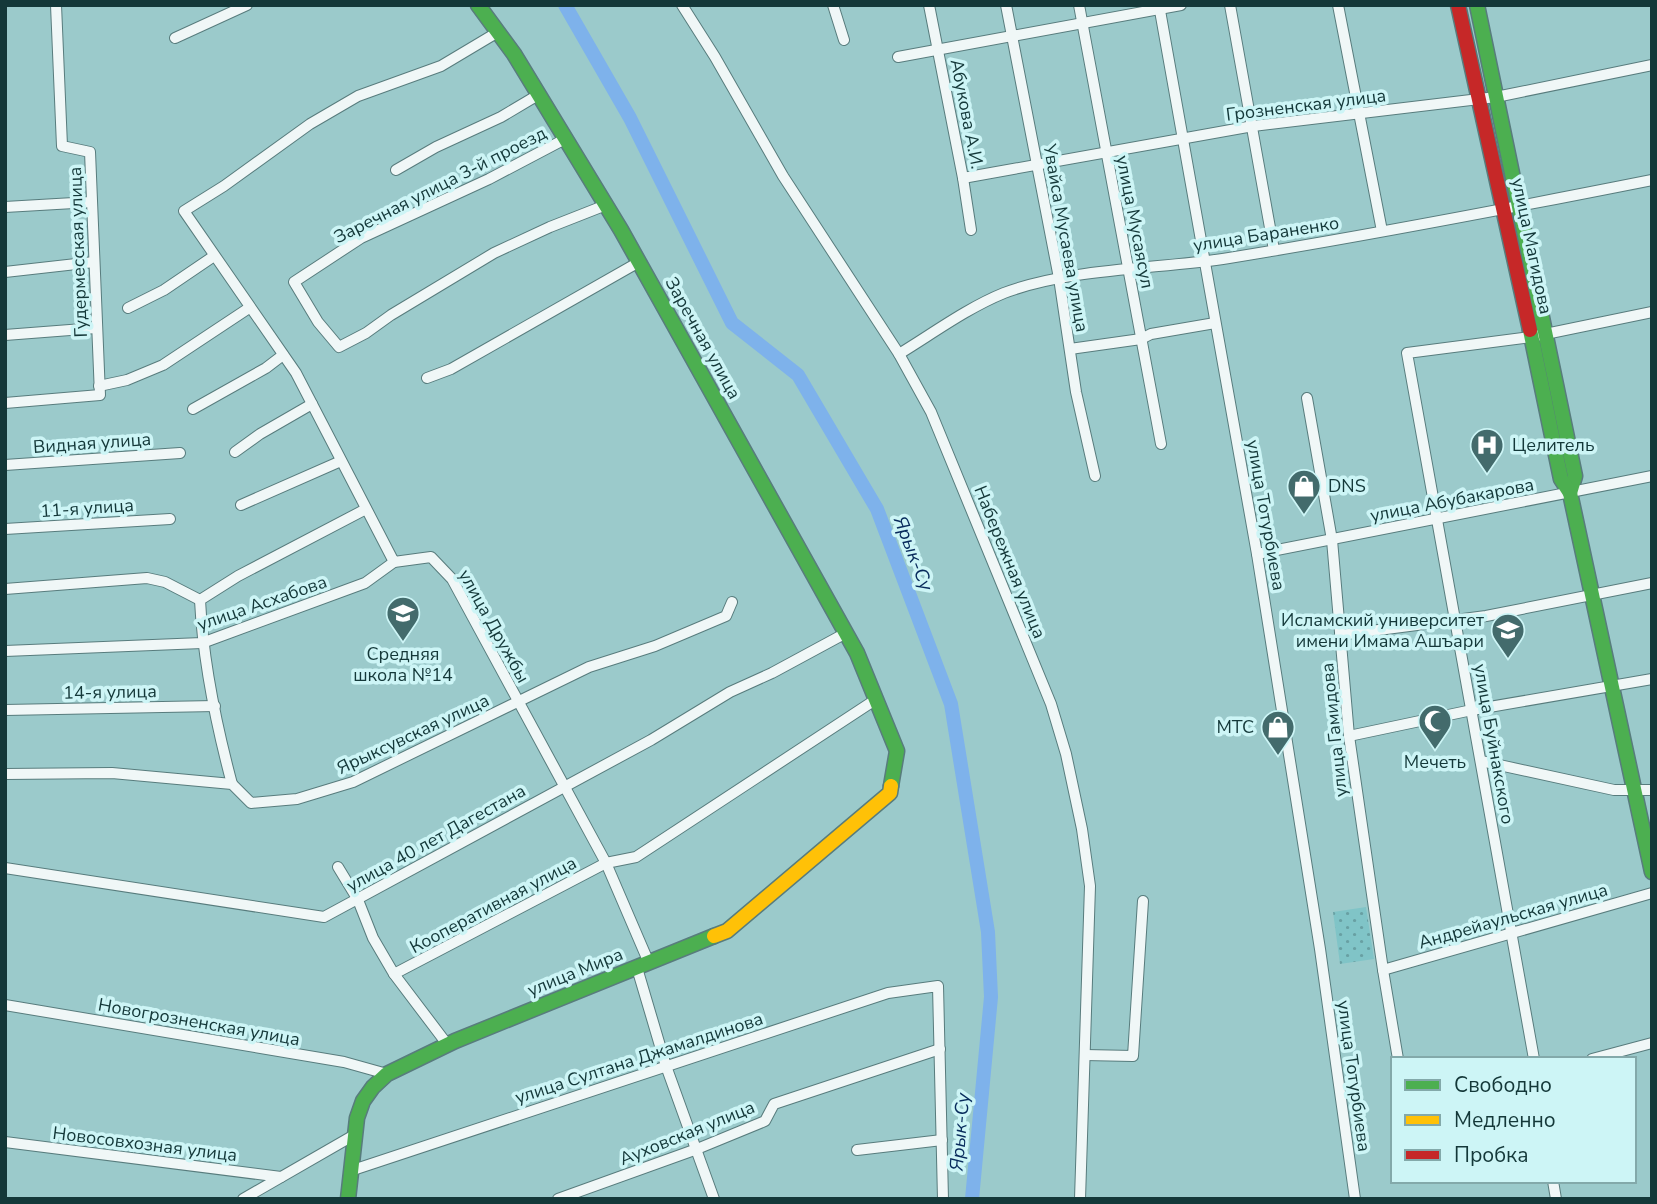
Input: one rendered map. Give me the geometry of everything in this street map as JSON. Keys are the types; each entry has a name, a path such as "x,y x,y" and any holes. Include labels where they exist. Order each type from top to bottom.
{"main road":[{"name":"Заречная улица","path":"478,5 514,54 639,262 857,653 897,751"},
{"name":"улица Магидова","path":"1458,5 1480,100 1547,333 1575,476 1570,493"},
{"name":"улица Магидова","path":"1477,5 1496,97 1531,337 1561,479 1570,493 1652,872"},
{"name":"улица Мира","path":"348,1199 357,1118 363,1101 387,1074 447,1044 727,931 890,793 897,751"}],"street":[{"name":"Гудермесская улица","path":"56,5 62,146 90,152 99,390"},
{"path":"175,38 247,5"},
{"name":"Набережная улица","path":"682,5 783,176 899,354 930,412 1051,704 1066,754 1082,829 1090,886 1080,1199"},
{"path":"833,5 844,40"},
{"name":"Абукова А.И.","path":"929,5 971,230"},
{"name":"Увайса Мусаева улица","path":"1006,5 1059,278 1076,392 1094,476"},
{"name":"улица Мусаясул","path":"1079,5 1161,444"},
{"path":"898,57 1181,5"},
{"path":"1230,5 1274,250"},
{"path":"1338,5 1382,231"},
{"name":"улица Тотурбиева","path":"1159,7 1257,554 1320,949 1355,1199"},
{"path":"394,562 296,373 184,211 225,186 310,124 358,96 441,66 498,32"},
{"name":"Грозненская улица","path":"963,178 1253,126 1480,100 1652,65"},
{"path":"396,170 436,147 501,117 538,95"},
{"name":"Заречная улица 3-й проезд","path":"565,139 489,179 361,238 294,282 318,322 339,347 366,334 391,315 494,253 606,205"},
{"name":"улица Бараненко","path":"899,354 1002,294 1059,278 1274,250 1513,208 1652,180"},
{"path":"5,207 91,202"},
{"path":"128,309 164,290 214,256"},
{"path":"5,272 94,262"},
{"path":"427,378 451,369 639,262"},
{"path":"5,403 99,390 127,380 163,365 249,308"},
{"path":"1531,337 1652,312"},
{"path":"1070,349 1141,339 1163,331 1215,323"},
{"path":"5,335 96,328"},
{"name":"улица Буйнакского","path":"1531,337 1407,353 1534,1057"},
{"path":"193,409 266,368 283,355"},
{"name":"улица Гамидова","path":"1307,398 1332,540 1349,736 1398,1057"},
{"path":"235,452 312,404"},
{"name":"Видная улица","path":"5,465 180,453"},
{"path":"241,505 341,461"},
{"name":"улица Абубакарова","path":"1257,554 1652,476"},
{"path":"201,600 238,576 366,509"},
{"name":"11-я улица","path":"5,529 170,519"},
{"name":"улица Дружбы","path":"394,562 431,557 452,579 606,863 643,965 666,1066 713,1199"},
{"name":"улица Асхабова","path":"5,651 202,643 365,583 394,562"},
{"path":"5,589 147,578 165,582 201,600"},
{"path":"1340,635 1486,616 1652,583"},
{"path":"201,600 202,643 232,784"},
{"name":"Ярыксувская улица","path":"5,774 111,773 232,784 251,803 298,799 353,782 589,667 655,646 726,616 732,602"},
{"name":"улица 40 лет Дагестана","path":"5,868 324,917 652,740 730,692 772,673 846,633"},
{"path":"1349,736 1472,710 1652,679"},
{"path":"606,863 636,857 874,700"},
{"name":"14-я улица","path":"5,710 215,706"},
{"path":"1481,761 1614,790 1652,790"},
{"name":"Кооперативная улица","path":"394,974 606,863"},
{"path":"338,867 358,900 373,939 394,974 447,1044"},
{"name":"Андрейаульская улица","path":"1383,970 1652,893"},
{"path":"1085,1055 1133,1056 1143,901"},
{"name":"улица Султана Джамалдинова","path":"353,1170 888,993 938,986 940,1049"},
{"name":"Новогрозненская улица","path":"5,1005 344,1062 387,1074"},
{"path":"1600,1057 1652,1043"},
{"path":"940,1049 943,1199"},
{"name":"Ауховская улица","path":"558,1199 697,1149 765,1121 774,1104 940,1049"},
{"path":"243,1199 356,1134"},
{"path":"858,1150 942,1140"},
{"name":"Новосовхозная улица","path":"5,1142 281,1177"}],"shaded area":[{"path":"1366,907 1374,959 1340,964 1333,912"}],"waterway":[{"name":"Ярык-Су","path":"565,5 630,118 732,323 798,375 877,509 951,704 988,932 991,997 972,1199"}],"traffic: fast":[{"path":"478,5 514,54 621,230 857,653 897,751 891,786"},
{"path":"1477,5 1575,476 1570,493"},
{"path":"1530,330 1561,479 1570,493 1652,872"},
{"path":"348,1199 357,1118 363,1101 387,1074 455,1041 714,936"}],"traffic: slow":[{"path":"714,936 727,931 890,793 891,786"}],"traffic: jam":[{"path":"1458,5 1530,330"}],"place":[{"name":"Целитель","path":"1487,475"},
{"name":"DNS","path":"1304,516"},
{"name":"Средняя школа №14","path":"403,643"},
{"name":"Исламский университет имени Имама Ашъари","path":"1508,660"},
{"name":"Мечеть","path":"1435,751"},
{"name":"МТС","path":"1278,757"}]}
